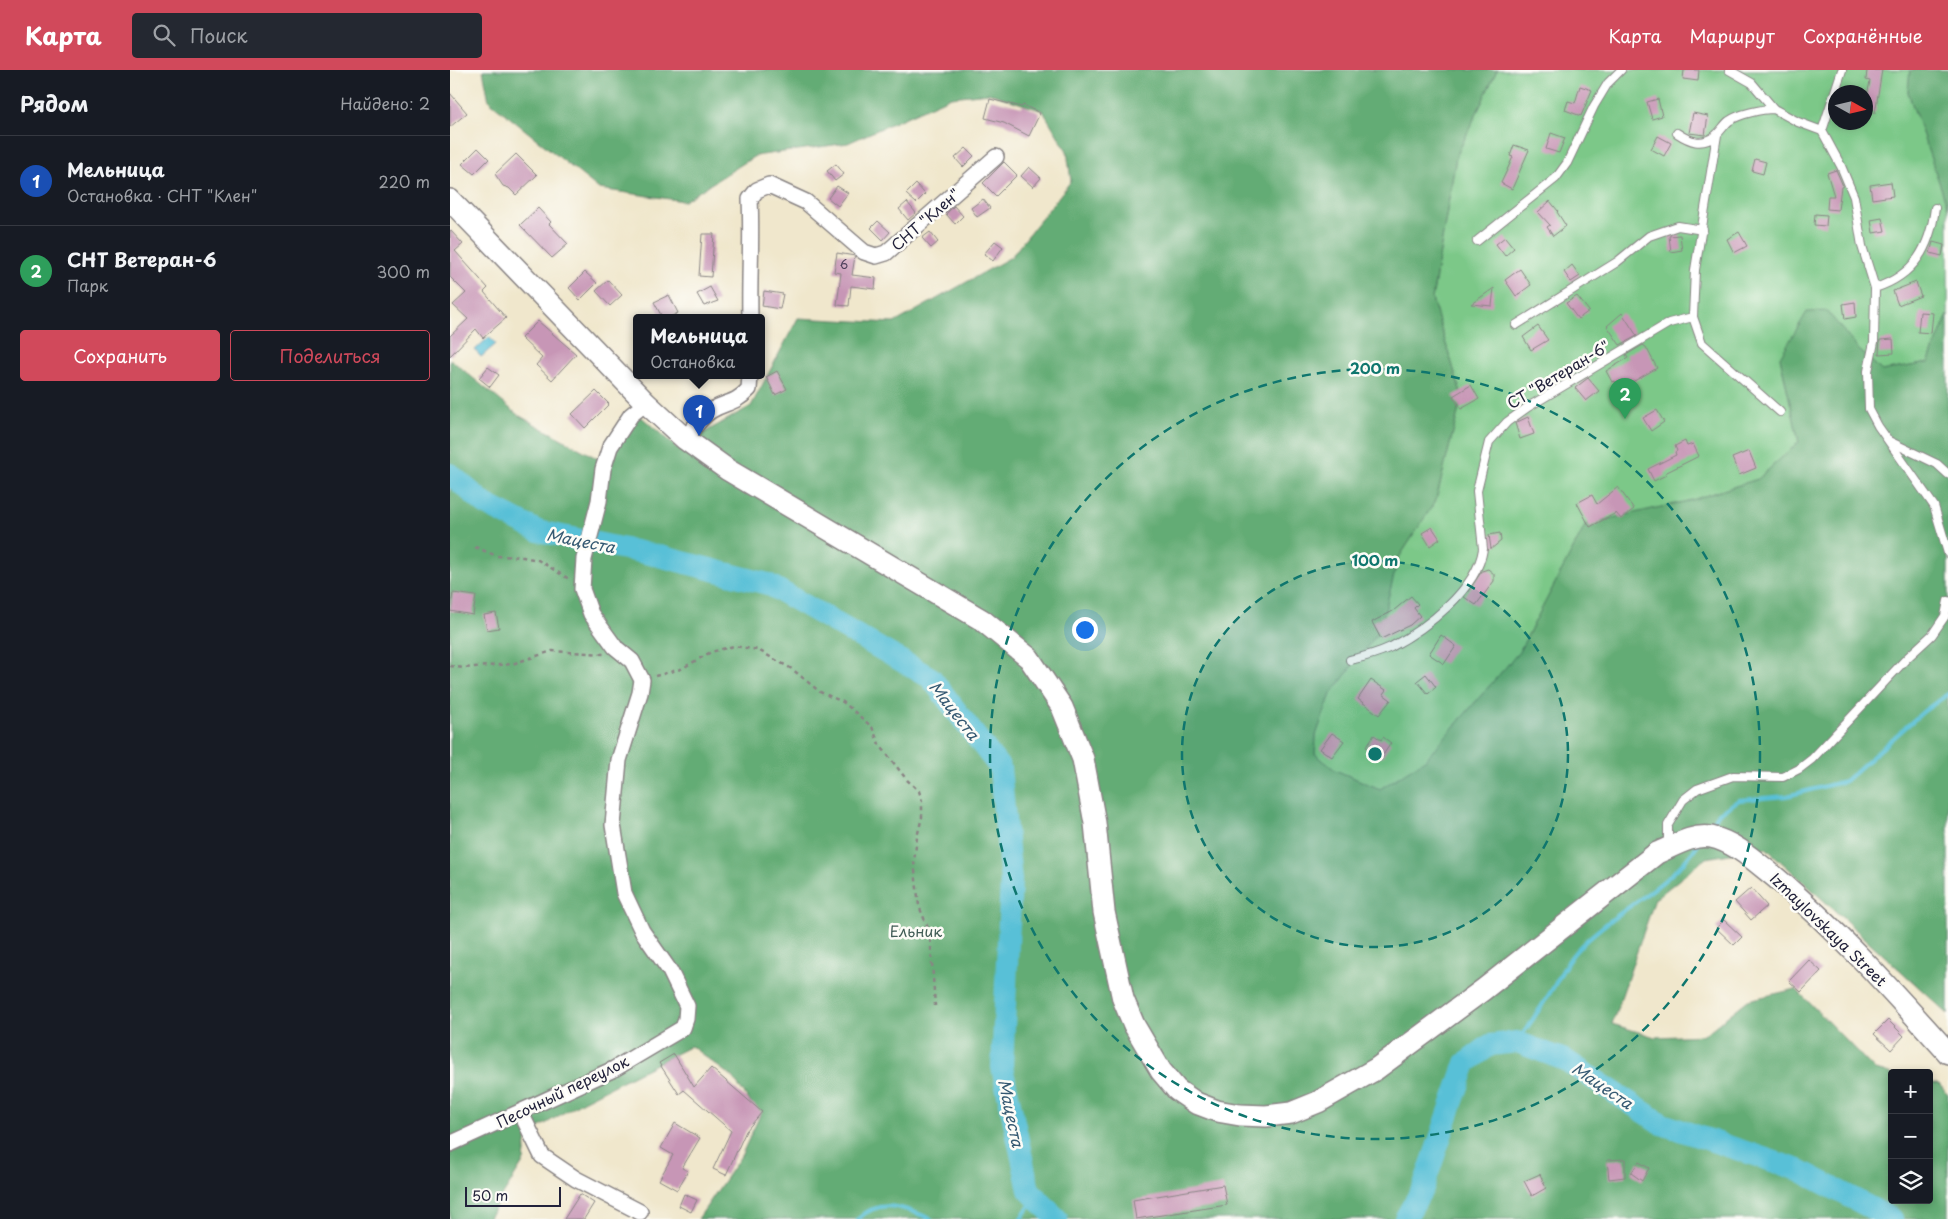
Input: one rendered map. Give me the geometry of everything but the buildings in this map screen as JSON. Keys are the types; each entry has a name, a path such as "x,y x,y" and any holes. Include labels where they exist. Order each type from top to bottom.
{"street":[{"name":"СНТ \"Клен\"","path":"750,314 749,287 752,240 750,199 758,190 769,185 806,202 864,252 876,256 886,254 996,157"},
{"path":"450,200 646,403 685,439 728,470 982,620 1029,658 1062,707 1083,759 1094,823 1104,912 1123,999 1134,1025 1161,1071 1177,1090 1196,1103 1240,1115 1266,1116 1291,1112 1318,1102 1376,1069 1483,990 1657,853 1668,848"},
{"path":"685,439 711,410 741,398 749,389 750,379"},
{"path":"642,680 632,661 615,647 591,614 582,589 584,559 599,501 603,469 610,447 631,415 646,403"},
{"name":"Песочный переулок","path":"450,1144 614,1069 683,1028 686,1019 686,1006 670,971 642,931 624,893 613,825 619,760 640,693 642,680"},
{"name":"Izmaylovskaya Street","path":"1668,848 1690,838 1699,836 1710,837 1731,845 1753,859 1800,898 1888,986 1948,1053"},
{"path":"521,1112 542,1156 576,1179 640,1212"}],"lane":[{"path":"1477,241 1556,178 1567,162 1594,106 1608,83 1620,70"},
{"path":"1729,70 1752,83 1774,109 1798,122 1822,131 1841,166 1854,197 1862,246 1876,288 1874,342 1868,371 1869,409 1934,506 1948,553"},
{"path":"1822,131 1842,70"},
{"path":"1677,133 1690,141 1700,142 1717,135 1731,120 1763,109 1774,109"},
{"path":"1717,135 1695,270 1694,317 1702,344 1780,412"},
{"path":"1876,288 1891,283 1913,264 1926,247 1932,230 1935,208"},
{"path":"1516,325 1617,262 1649,236 1678,226 1703,230"},
{"name":"СТ \"Ветеран-6\"","path":"1350,660 1389,648 1412,635 1441,613 1467,586 1482,559 1483,549 1477,491 1489,442 1507,422 1669,323 1694,317"},
{"path":"1888,440 1937,464 1948,474"},
{"path":"1668,848 1668,825 1683,800 1697,789 1732,776 1783,777 1798,769 1812,758 1901,665 1932,636 1945,616 1948,601"}],"path":[{"path":"475,547 497,556 523,557 538,560 582,589"},
{"path":"642,680 681,669 711,652 734,646 758,650 792,669 820,692 843,702 872,727 879,744 889,759 906,780 919,791 922,801 922,817 914,862 919,906 930,933 935,1006"},
{"path":"450,666 463,668 512,664 552,651 602,654 632,661"}],"green space":[{"name":"Ельник","path":"483,70 1497,70 1456,157 1432,299 1462,396 1436,500 1398,559 1380,630 1331,694 1316,735 1315,754 1335,770 1380,789 1425,760 1519,652 1586,524 1692,500 1758,479 1799,442 1780,357 1807,312 1827,311 1859,350 1882,371 1928,363 1948,315 1948,1014 1766,848 1706,858 1655,899 1612,1024 1655,1037 1704,1035 1748,1000 1796,989 1875,1070 1888,1073 1888,1204 1933,1204 1933,1083 1939,1084 1948,1095 1948,1219 698,1219 741,1156 760,1115 732,1077 691,1046 583,1101 527,1135 524,1161 488,1219 450,1219 450,359 518,415 604,462 637,413 677,448 751,406 798,318 894,323 1011,257 1071,181 1067,151 1043,111 989,93 951,97 848,143 755,156 684,201 599,189 489,101"},
{"path":"1497,70 1910,70 1908,92 1948,208 1948,315 1928,363 1882,371 1859,350 1780,357 1799,442 1758,479 1692,500 1586,525 1519,652 1425,760 1380,789 1335,770 1315,754 1316,735 1331,694 1380,630 1398,559 1436,500 1462,396 1432,299 1456,157"},
{"path":"1910,70 1948,70 1948,208 1908,92"}],"water":[{"path":"489,337 496,344 481,357 475,350"}],"waterway":[{"name":"Мацеста","path":"450,474 485,504 538,531 659,556 768,584 931,678 1000,768 1011,880 1002,1067 1029,1190 1057,1219"},
{"path":"1707,830 1719,813 1739,800 1787,796 1845,781 1924,711 1948,694"},
{"path":"1517,1042 1545,1002 1575,952 1605,924 1672,874 1698,844"},
{"name":"Мацеста","path":"1405,1219 1423,1188 1466,1063 1490,1045 1517,1042 1565,1060 1662,1124 1799,1170 1892,1219"},
{"path":"1021,1219 1030,1205 1029,1190"},
{"path":"858,1219 867,1212 884,1206 903,1208 931,1219"}],"place":[{"name":"СНТ Ветеран-6","path":"1625,419"},
{"name":"Мельница","path":"699,436"}]}
